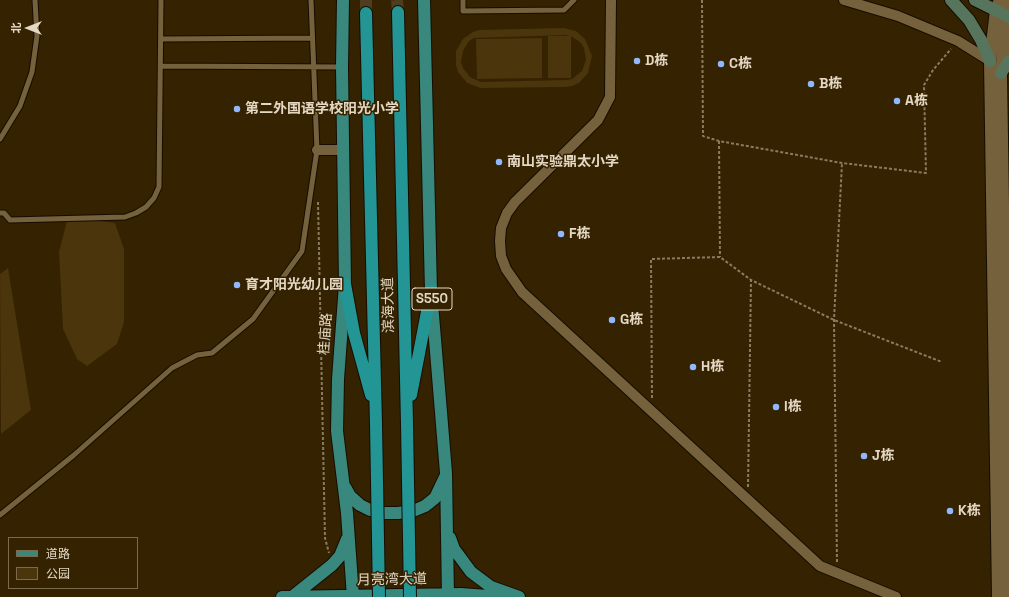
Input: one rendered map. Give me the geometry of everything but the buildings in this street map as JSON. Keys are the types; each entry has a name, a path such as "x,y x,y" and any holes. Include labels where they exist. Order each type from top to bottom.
{"highway":[{"name":"滨海大道","path":"398,12 410,597"},
{"name":"滨海大道","path":"366,13 379,597"},
{"path":"345,284 354,332 371,396 376,424"},
{"path":"407,424 432,291"}],"main road":[{"name":"桂庙路","path":"343,0 342,67 345,284 337,404 337,431 348,530 353,596"},
{"name":"S550","path":"424,0 432,291 446,473 448,522 448,596"},
{"path":"951,0 969,20 981,40 990,61"},
{"path":"975,0 1003,11"},
{"path":"1005,73 1009,61"},
{"path":"343,485 350,496 360,505 370,510 398,513 413,511 425,506 435,498 442,487 446,473"},
{"path":"448,522 454,549 471,572 491,586 519,597"},
{"path":"292,597 332,565 340,556 346,544 348,530"},
{"name":"月亮湾大道","path":"282,597 501,597"}],"street":[{"path":"611,0 611,83 608,102 598,120 515,202 507,213 501,228 501,256 513,280 522,292 820,566 896,597"},
{"path":"844,0 898,16 958,41 990,61"},
{"path":"998,597 990,61 1006,0"},
{"path":"1003,11 1005,73 1008,597"},
{"path":"317,150 343,150"}],"lane":[{"path":"0,139 20,106 32,72 37,36 35,0"},
{"path":"0,213 4,213 10,220 125,217 146,207 154,198 159,187 161,0"},
{"path":"0,515 74,455 172,368 197,355 212,353 253,319 302,251 317,150 311,0"},
{"path":"463,0 463,11 564,10 574,0"},
{"path":"160,39 312,38"},
{"path":"160,66 342,67"}],"path":[{"path":"702,0 703,136 719,141 842,163 926,172 924,85 933,70 958,41"},
{"path":"719,141 720,257"},
{"path":"837,573 834,320 842,163"},
{"path":"318,198 325,538 332,565"},
{"path":"652,413 651,259 720,257 751,280 834,320 942,362"},
{"path":"748,500 751,280"}],"green space":[{"path":"564,28 576,31 585,39 592,56 588,73 579,83 565,87 480,88 467,83 458,72 456,65 456,51 463,39 479,30","holes":["565,35 570,36 548,36 548,78 571,78 571,36 581,43 584,48 586,60 582,71 572,79 481,82 470,77 463,68 461,62 463,51 469,41 474,38"]},
{"path":"542,38 542,78 477,79 476,39"},
{"path":"68,217 115,223 124,249 124,322 117,344 87,366 77,359 63,329 59,252"},
{"path":"8,268 31,410 1,434 0,274"}],"tunnel":[{"path":"366,0 366,13"},
{"path":"397,0 398,12"}],"place":[{"name":"D栋","path":"637,61"},
{"name":"C栋","path":"721,64"},
{"name":"B栋","path":"811,84"},
{"name":"A栋","path":"897,101"},
{"name":"第二外国语学校阳光小学","path":"237,109"},
{"name":"南山实验鼎太小学","path":"499,162"},
{"name":"F栋","path":"561,234"},
{"name":"育才阳光幼儿园","path":"237,285"},
{"name":"G栋","path":"612,320"},
{"name":"H栋","path":"693,367"},
{"name":"I栋","path":"776,407"},
{"name":"J栋","path":"864,456"},
{"name":"K栋","path":"950,511"}]}
